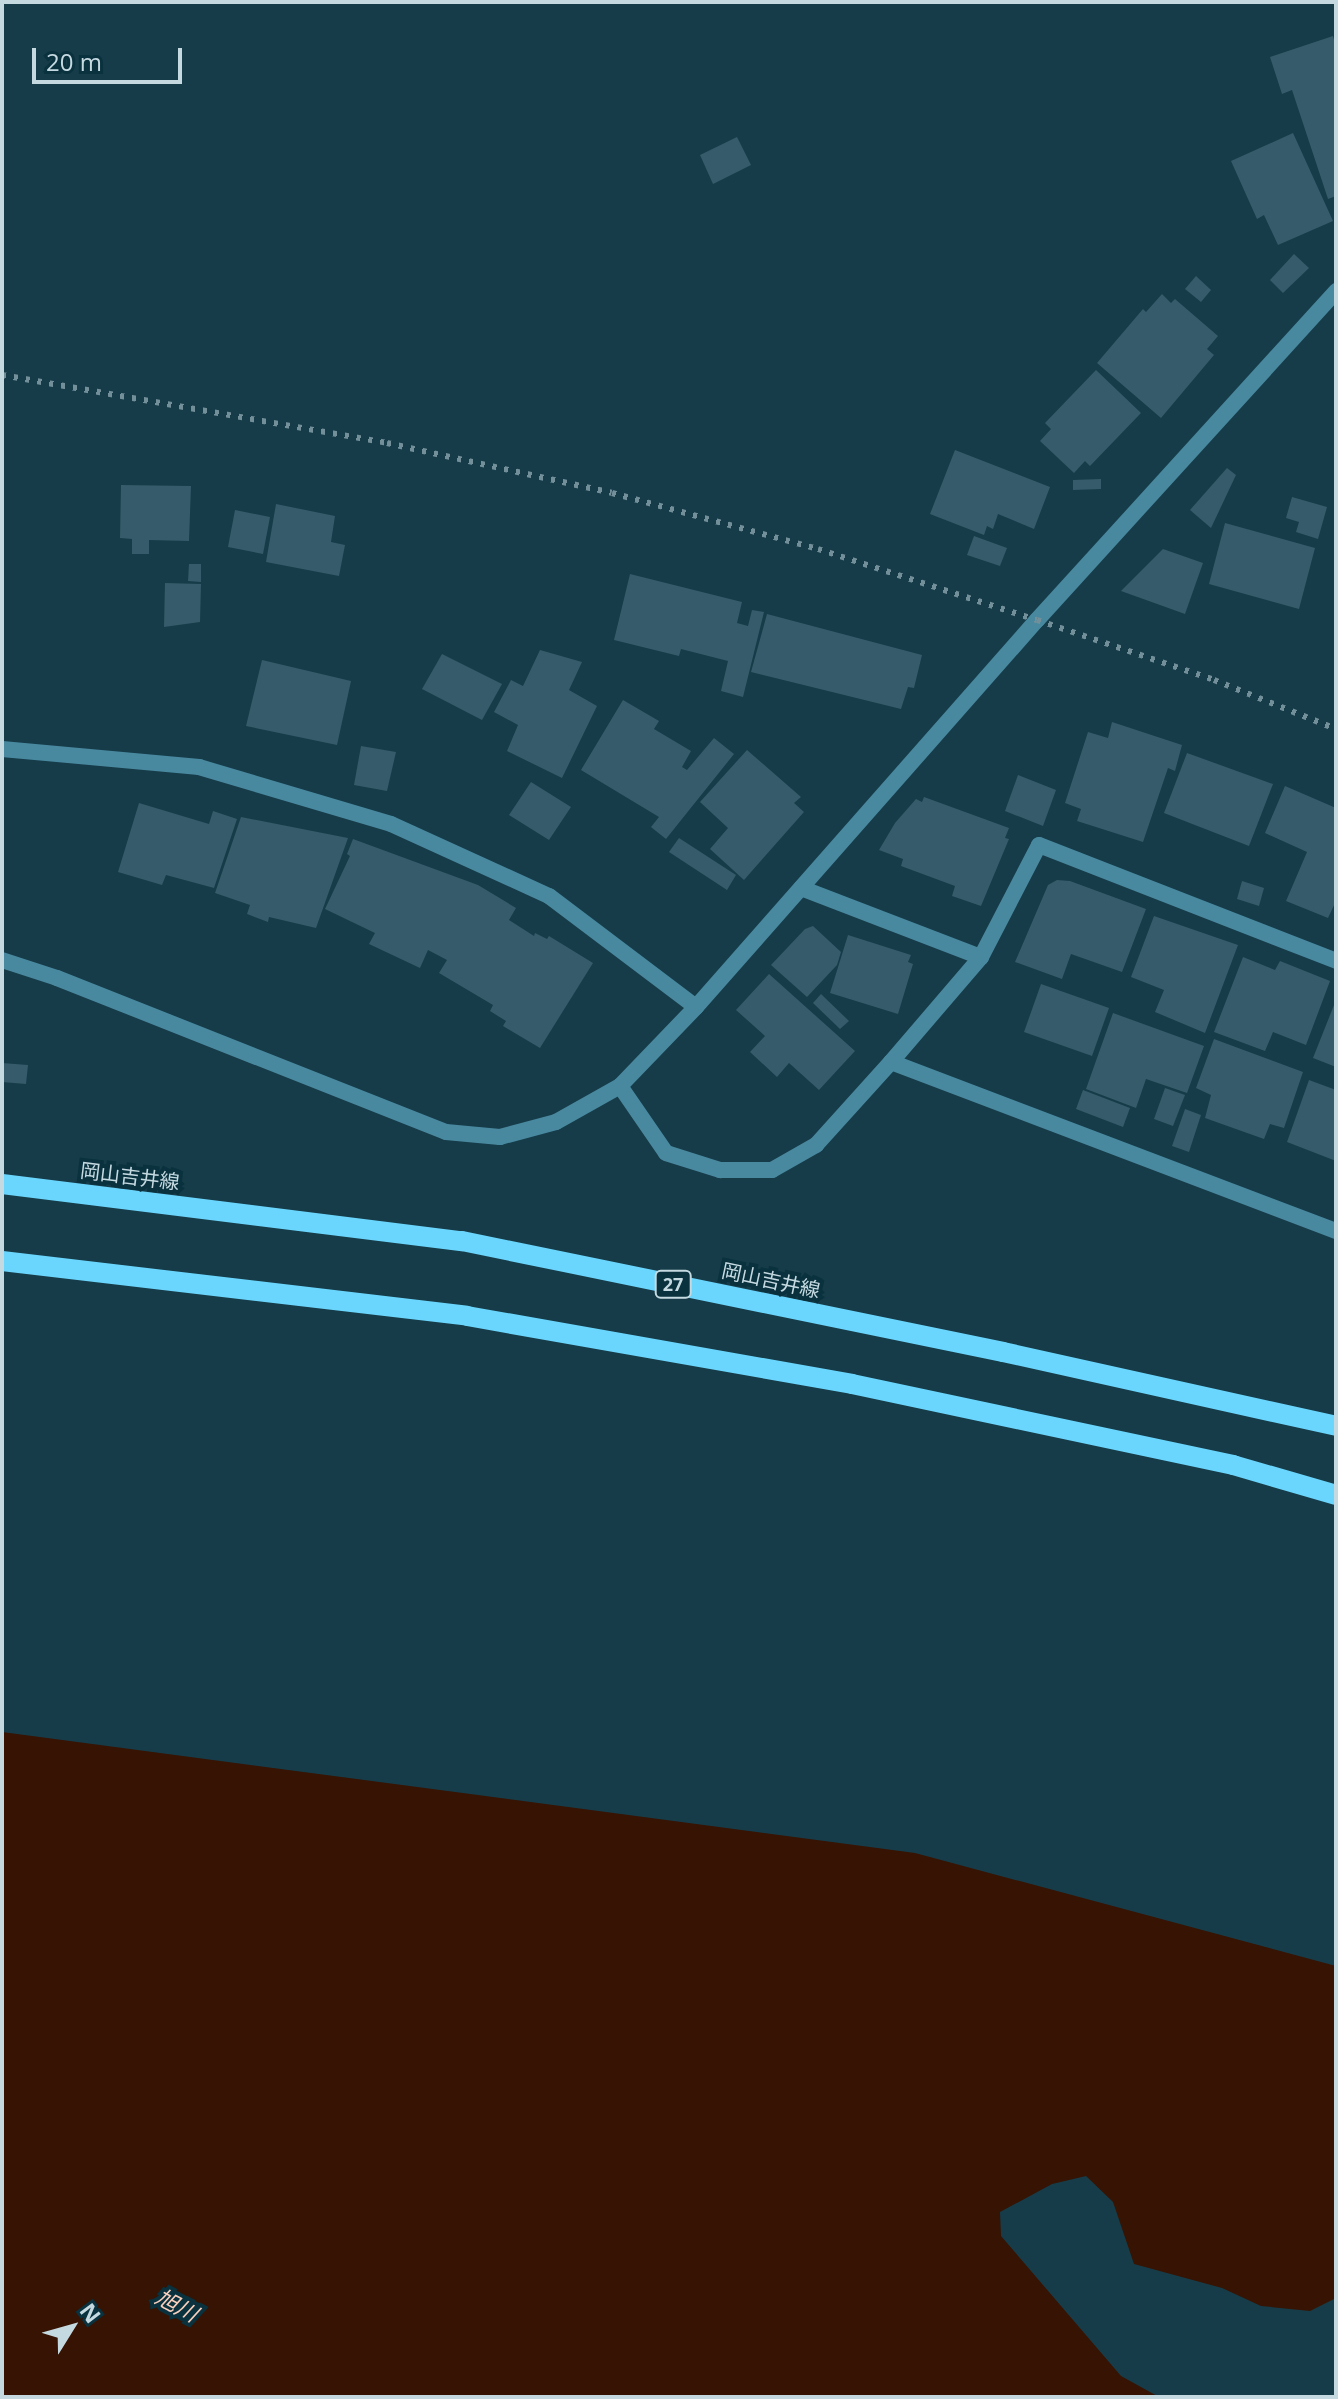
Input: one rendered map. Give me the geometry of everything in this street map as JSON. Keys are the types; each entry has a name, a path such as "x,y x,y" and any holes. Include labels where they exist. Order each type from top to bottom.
{"main road":[{"name":"岡山吉井線","path":"2,1184 462,1241 1003,1352 1336,1426"},
{"path":"2,1261 483,1319 852,1384 1233,1465 1336,1495"}],"street":[{"path":"2,960 57,978 446,1132 500,1137 556,1122 620,1086 696,1007 1037,620 1336,291"},
{"path":"2,749 199,767 391,824 549,896 696,1007"},
{"path":"620,1086 666,1153 720,1170 772,1170 816,1145 981,957 1039,845 1336,961"},
{"path":"801,888 981,957"},
{"path":"891,1062 1336,1231"}],"water":[{"name":"旭川","path":"2,1732 915,1853 1336,1966 1336,2298 1310,2311 1261,2306 1222,2288 1134,2264 1113,2202 1086,2176 1052,2184 1000,2212 1001,2236 1121,2376 1159,2397 2,2397"}],"building":[{"path":"1333,36 1336,47 1336,196 1328,199 1292,90 1282,94 1270,57"},
{"path":"1293,133 1333,221 1278,245 1264,215 1257,219 1231,161"},
{"path":"737,137 751,165 713,184 700,155"},
{"path":"1294,254 1309,268 1283,293 1270,280"},
{"path":"1196,276 1211,290 1201,302 1185,289"},
{"path":"1162,294 1171,303 1175,299 1218,336 1207,349 1214,355 1161,418 1097,363 1143,309 1146,312"},
{"path":"1096,370 1141,413 1090,466 1085,461 1074,473 1040,441 1051,429 1045,423"},
{"path":"955,450 1050,487 1034,529 998,514 993,529 987,526 984,535 930,514"},
{"path":"1227,468 1236,475 1211,528 1190,510"},
{"path":"1101,479 1101,489 1073,490 1073,480"},
{"path":"121,485 191,486 189,541 149,540 149,554 132,554 132,539 120,538"},
{"path":"1292,497 1327,507 1318,539 1296,532 1299,522 1286,518"},
{"path":"276,504 335,516 331,542 345,545 339,576 266,562"},
{"path":"235,510 270,517 263,554 228,547"},
{"path":"1225,523 1315,548 1299,609 1209,584"},
{"path":"974,536 1007,548 1000,566 967,555"},
{"path":"1163,549 1203,563 1185,614 1121,591"},
{"path":"189,564 201,564 201,582 188,581"},
{"path":"630,574 742,602 737,623 748,626 752,610 764,612 743,697 721,691 728,661 681,649 679,656 614,640"},
{"path":"165,583 201,584 200,622 164,627"},
{"path":"767,614 922,655 914,688 908,687 901,709 751,672"},
{"path":"540,650 582,662 569,690 597,706 562,778 507,751 518,725 494,712 511,680 523,686"},
{"path":"442,654 502,684 482,720 422,689"},
{"path":"262,660 351,681 337,745 246,726"},
{"path":"623,700 659,721 654,729 691,751 682,767 687,770 714,738 734,754 666,839 651,827 659,817 581,770"},
{"path":"1112,722 1182,745 1175,771 1168,768 1143,842 1077,821 1081,809 1065,803 1088,732 1108,738"},
{"path":"361,746 396,752 387,791 354,785"},
{"path":"747,750 801,797 794,803 804,812 744,880 710,849 728,828 700,802"},
{"path":"1187,753 1273,784 1249,846 1164,813"},
{"path":"1018,775 1056,790 1043,826 1005,811"},
{"path":"531,782 571,807 549,840 509,815"},
{"path":"1285,786 1336,808 1336,901 1328,918 1286,901 1307,852 1265,833"},
{"path":"924,797 1009,828 1005,838 1009,839 981,906 952,896 955,886 901,866 903,859 879,850 895,823 916,799 922,802"},
{"path":"139,803 209,824 213,811 237,819 214,888 166,875 162,885 118,872"},
{"path":"241,817 348,838 316,928 269,917 268,922 247,914 250,905 215,893"},
{"path":"679,838 736,875 727,890 669,852"},
{"path":"353,839 478,885 516,908 509,920 534,936 535,933 547,939 549,936 593,963 540,1048 503,1026 506,1021 490,1011 493,1005 439,973 447,960 428,950 420,968 369,944 375,933 325,909 350,856 347,854"},
{"path":"1057,880 1070,881 1146,909 1122,972 1071,954 1062,979 1015,962 1048,885"},
{"path":"1242,881 1264,888 1259,906 1237,899"},
{"path":"1154,916 1238,945 1205,1033 1155,1012 1164,990 1131,977"},
{"path":"813,926 841,952 837,965 807,997 771,965 805,929"},
{"path":"848,935 911,955 908,962 913,964 898,1014 830,993"},
{"path":"1243,957 1275,970 1280,961 1330,981 1306,1045 1273,1032 1265,1051 1214,1032"},
{"path":"769,974 855,1051 819,1090 789,1063 777,1077 750,1052 765,1036 736,1010"},
{"path":"1041,984 1109,1008 1092,1056 1024,1032"},
{"path":"821,994 849,1021 840,1029 813,1003"},
{"path":"1336,1000 1336,1067 1313,1058"},
{"path":"1113,1013 1204,1046 1187,1093 1146,1079 1136,1108 1086,1089"},
{"path":"1214,1039 1303,1072 1284,1128 1270,1124 1264,1139 1205,1118 1211,1095 1196,1088"},
{"path":"2,1063 28,1065 26,1084 2,1082"},
{"path":"1309,1080 1336,1090 1336,1161 1287,1142"},
{"path":"1165,1088 1185,1095 1173,1126 1154,1119"},
{"path":"1083,1090 1130,1108 1123,1127 1076,1109"},
{"path":"1185,1109 1201,1115 1189,1152 1172,1146"}],"railway":[{"path":"2,375 387,443 612,493 818,549 1037,620 1214,680 1336,729"}]}
